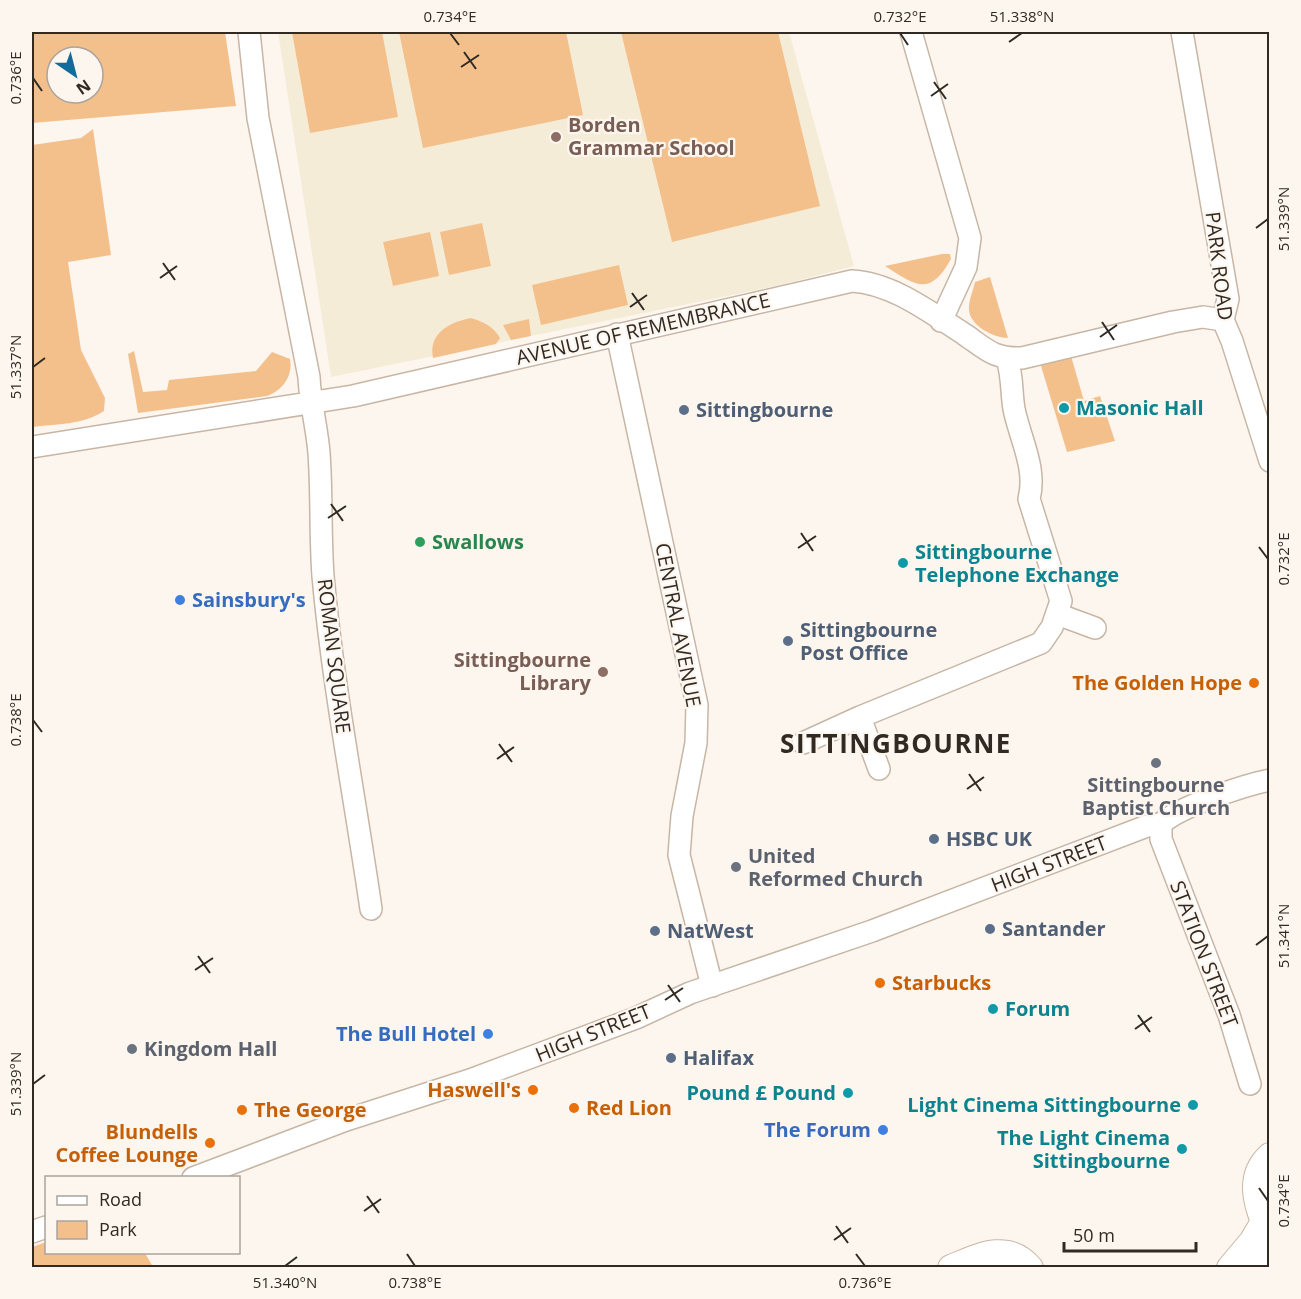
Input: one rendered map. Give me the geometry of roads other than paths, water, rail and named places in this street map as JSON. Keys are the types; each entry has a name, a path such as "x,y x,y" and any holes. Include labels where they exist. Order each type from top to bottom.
{"main road":[{"path":"1230,1268 1252,1242 1267,1230 1254,1186 1257,1171 1269,1156"},
{"path":"951,1268 1001,1252 1020,1258 1030,1268"},
{"path":"1246,1268 1269,1260"}],"street":[{"path":"249,32 258,118 309,377 309,403"},
{"path":"911,32 970,238 966,267 941,321"},
{"name":"PARK ROAD","path":"1182,32 1228,299 1223,320 1232,341 1269,461"},
{"name":"AVENUE OF REMEMBRANCE","path":"32,447 309,403 406,384 852,281 882,286 965,335 990,354 1007,358"},
{"path":"803,743 860,717 1041,643 1057,614 1061,601 1029,499 1034,482 1014,408 1013,378 1007,358 1022,358 1173,322 1203,317 1223,320"},
{"name":"CENTRAL AVENUE","path":"617,334 697,705 696,743 682,816 679,855 712,986"},
{"name":"ROMAN SQUARE","path":"309,403 319,451 323,574 340,721 353,780 371,909"},
{"path":"1057,614 1095,628"},
{"path":"860,717 879,769"},
{"name":"HIGH STREET","path":"198,1176 346,1120 480,1077 636,1018 672,1000 872,930 1147,826 1161,824 1177,813 1250,784 1269,780"},
{"name":"STATION STREET","path":"1161,824 1161,839 1228,1015 1250,1084"}],"place":[{"name":"Borden Grammar School","path":"556,137"},
{"name":"Masonic Hall","path":"1064,408"},
{"name":"Sittingbourne","path":"684,410"},
{"name":"Swallows","path":"420,542"},
{"name":"Sittingbourne Telephone Exchange","path":"903,563"},
{"name":"Sainsbury's","path":"180,600"},
{"name":"Sittingbourne Post Office","path":"788,641"},
{"name":"Sittingbourne Library","path":"603,672"},
{"name":"The Golden Hope","path":"1254,683"},
{"name":"Sittingbourne Baptist Church","path":"1156,763"},
{"name":"HSBC UK","path":"934,839"},
{"name":"United Reformed Church","path":"736,867"},
{"name":"Santander","path":"990,929"},
{"name":"NatWest","path":"655,931"},
{"name":"Starbucks","path":"880,983"},
{"name":"Forum","path":"993,1009"},
{"name":"The Bull Hotel","path":"488,1034"},
{"name":"Kingdom Hall","path":"132,1049"},
{"name":"Halifax","path":"671,1058"},
{"name":"Haswell's","path":"533,1090"},
{"name":"Pound £ Pound","path":"848,1093"},
{"name":"Light Cinema Sittingbourne","path":"1193,1105"},
{"name":"Red Lion","path":"574,1108"},
{"name":"The George","path":"242,1110"},
{"name":"The Forum","path":"883,1130"},
{"name":"Blundells Coffee Lounge","path":"210,1143"},
{"name":"The Light Cinema Sittingbourne","path":"1182,1149"}],"district":[{"name":"SITTINGBOURNE","path":"896,744"}]}
